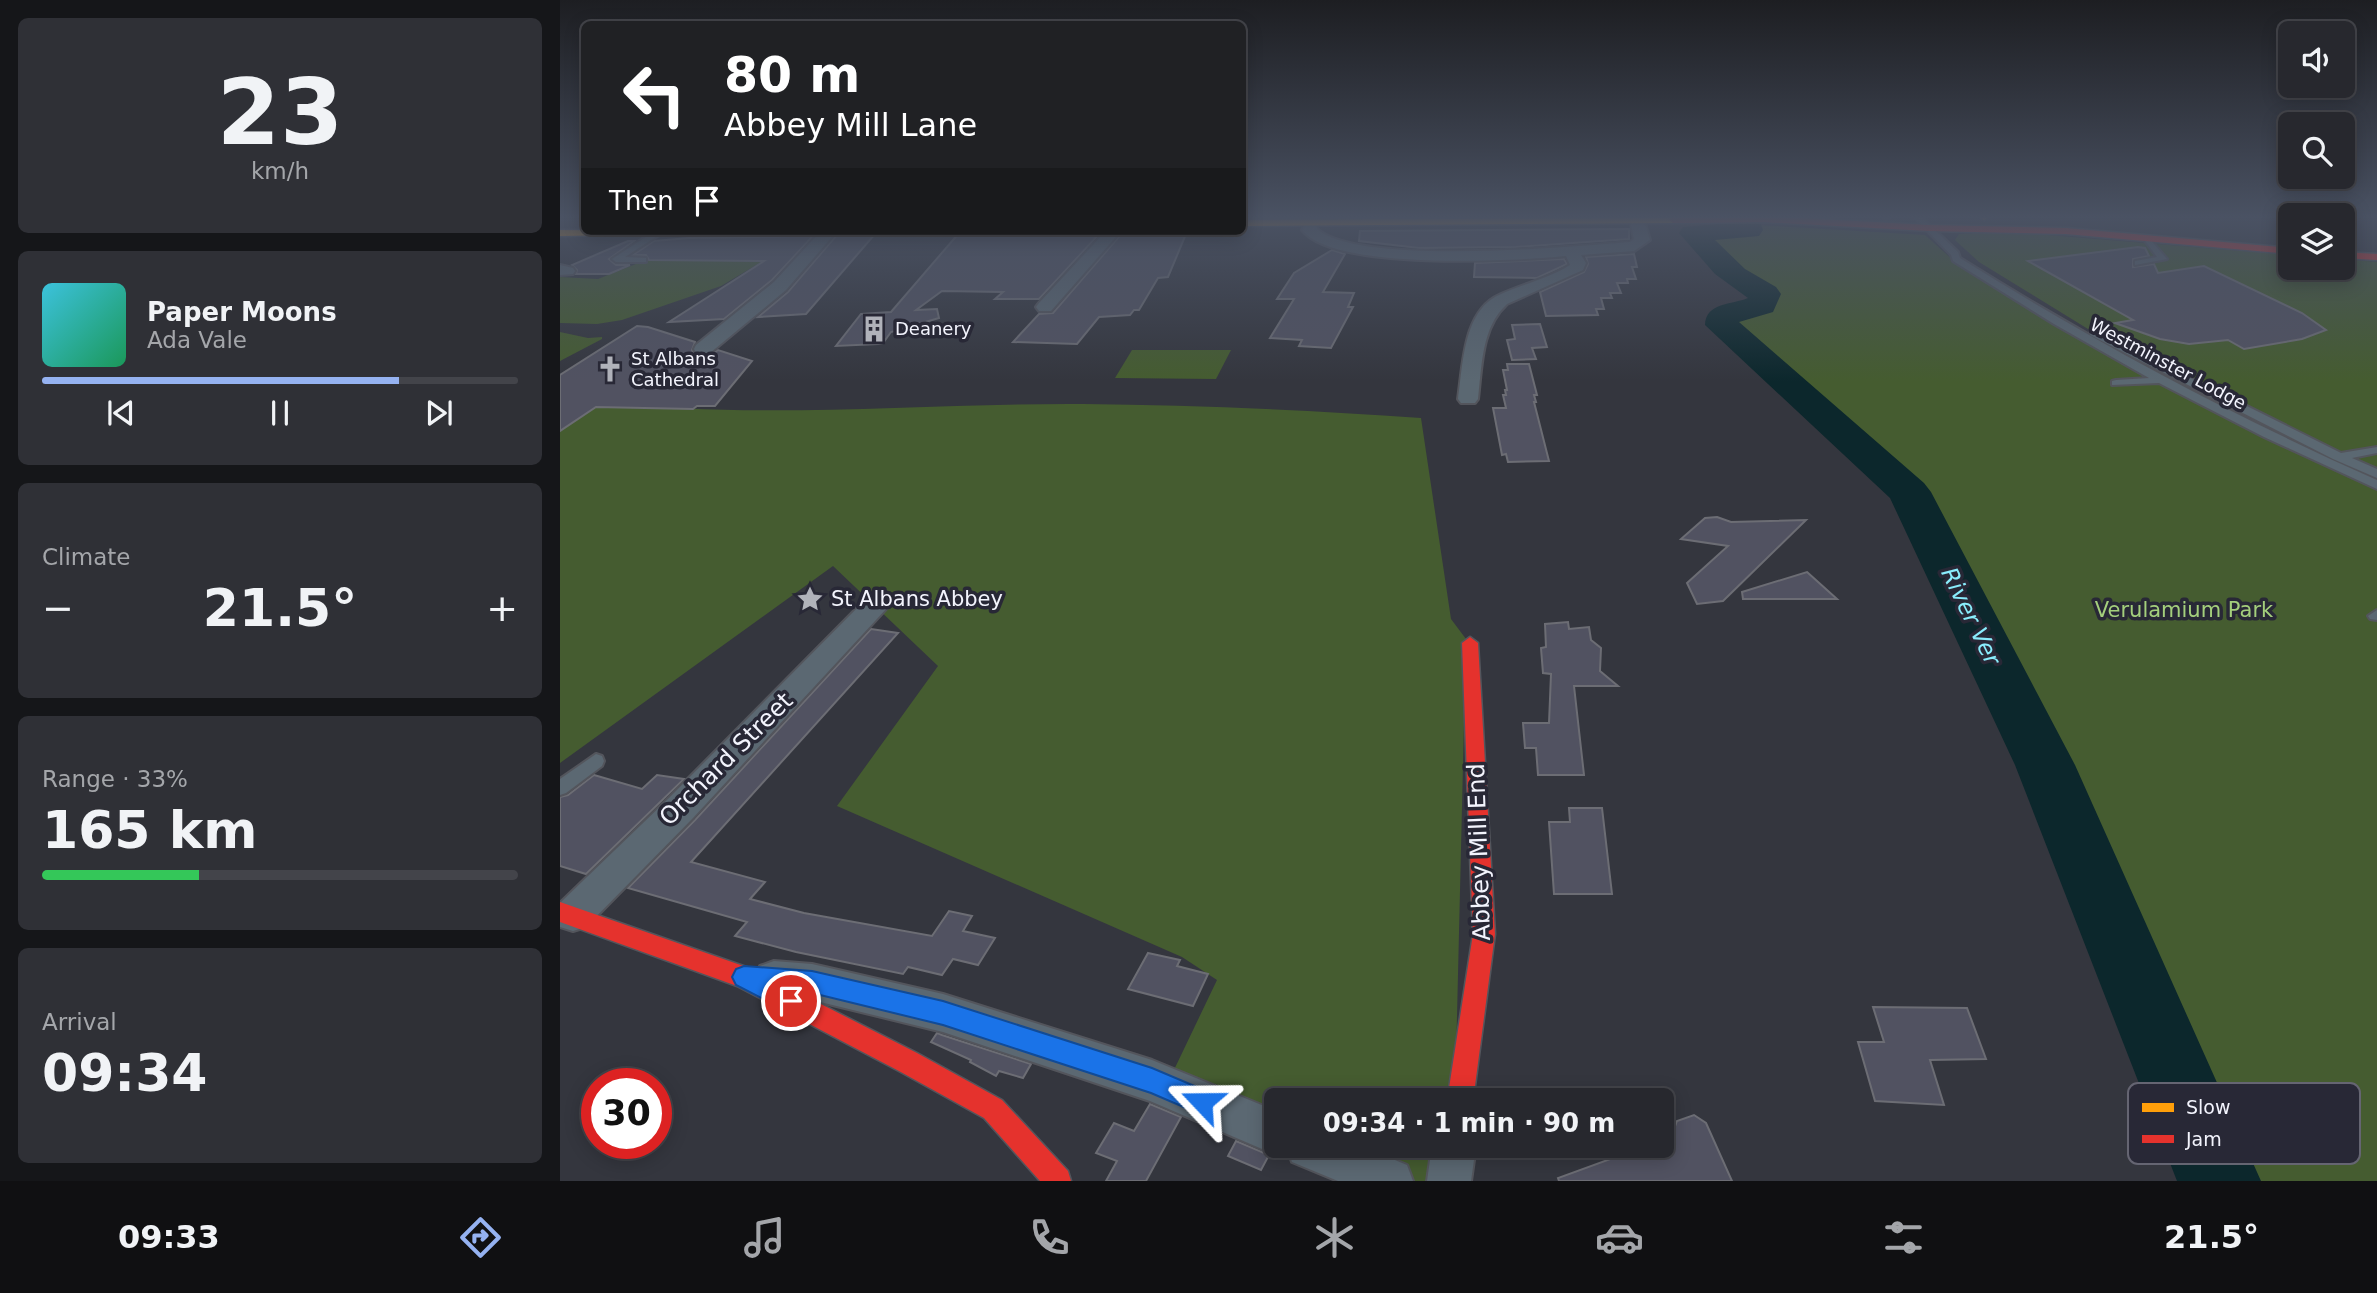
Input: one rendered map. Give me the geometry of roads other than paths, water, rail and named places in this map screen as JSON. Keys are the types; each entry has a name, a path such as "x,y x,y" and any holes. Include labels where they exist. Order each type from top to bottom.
{"main road":[{"name":"Abbey Mill End","path":"1462,1088 1484,934 1470,643"},
{"path":"567,914 744,977 908,1062 993,1110 1058,1181"}],"street":[{"path":"704,349 780,286 792,271"},
{"path":"1045,307 1078,271"},
{"path":"1468,399 1478,337 1485,316 1501,299 1551,282 1571,271"},
{"name":"Orchard Street","path":"567,914 691,798 878,602"},
{"path":"744,977 812,982 943,1013 1152,1081 1264,1128"},
{"path":"1336,1158 1391,1181"},
{"path":"1448,1181 1452,1158"}],"lane":[{"name":"Westminster Lodge","path":"1975,271 2043,315 2160,380 2377,485"},
{"name":"Westminster Lodge","path":"1990,271 2130,354 2377,474"},
{"path":"2116,383 2160,380"},
{"path":"2319,459 2377,450"},
{"path":"560,788 596,761"}],"waterway":[{"name":"River Ver","path":"1729,271 1765,294 1762,305 1722,316 1722,325 1909,492 2045,765 2178,1083"},
{"name":"River Ver","path":"2212,1164 2219,1181"}],"place":[{"name":"Deanery","path":"874,329"},
{"name":"St Albans Cathedral","path":"610,369"},
{"name":"St Albans Abbey","path":"810,599"}],"park label":[{"name":"Verulamium Park","path":"2184,610"}]}
